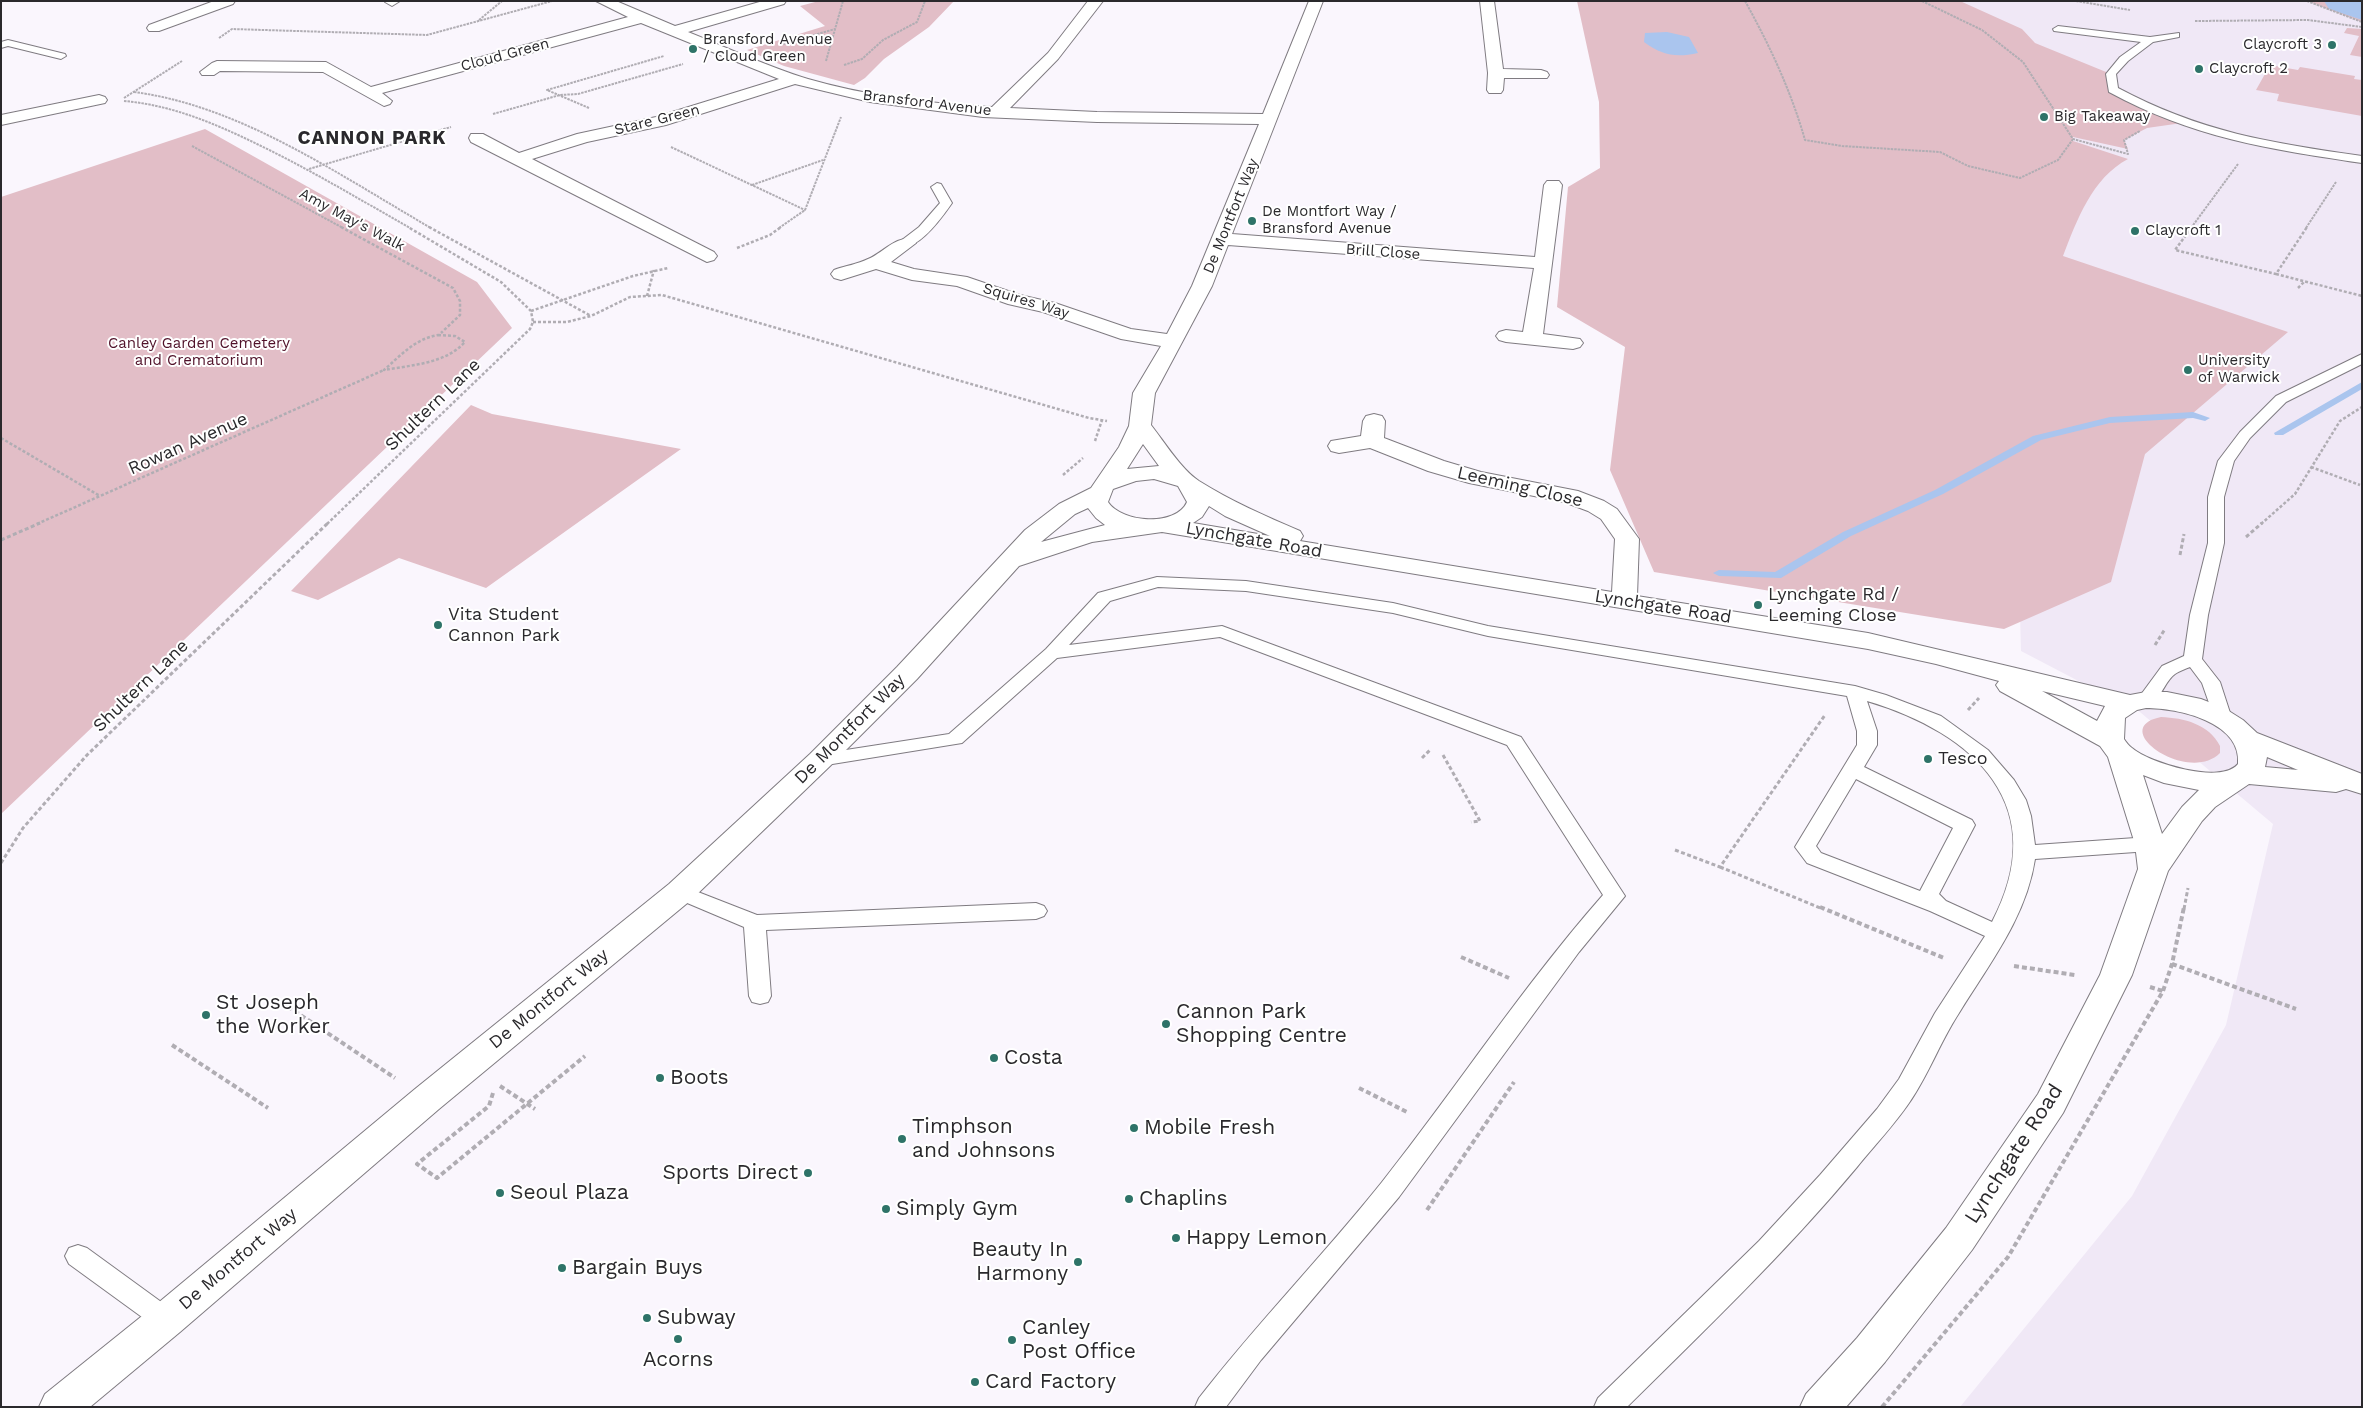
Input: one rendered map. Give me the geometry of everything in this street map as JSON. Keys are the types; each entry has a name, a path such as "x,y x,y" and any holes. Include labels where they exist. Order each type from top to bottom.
{"street":[{"path":"154,28 228,1"},
{"name":"Bransford Avenue","path":"603,1 724,52 799,80 856,94 911,104 997,112 1269,119"},
{"path":"675,31 779,1"},
{"path":"997,112 1052,56 1096,1"},
{"name":"De Montfort Way","path":"1102,489 1130,447 1140,426 1144,393 1174,341 1202,286 1316,1"},
{"path":"1487,1 1496,73 1495,90"},
{"name":"Cloud Green","path":"369,92 642,18"},
{"path":"208,72 216,66 326,67 391,105"},
{"path":"1496,73 1541,74"},
{"name":"Stare Green","path":"516,159 583,138 660,121 799,80"},
{"path":"1,120 99,100"},
{"path":"476,138 708,256"},
{"path":"1532,338 1544,263 1553,185"},
{"name":"Brill Close","path":"1222,239 1544,263"},
{"path":"841,274 876,263 907,243"},
{"name":"Squires Way","path":"876,263 912,274 960,281 1015,300 1048,307 1128,335 1174,341"},
{"path":"1506,336 1573,343"},
{"name":"De Montfort Way","path":"1011,562 1047,547 1097,533 1185,518 1196,510 1199,502 1187,483 1140,426"},
{"name":"Leeming Close","path":"1339,446 1373,431 1393,451 1469,476 1570,496 1596,506 1609,514 1627,539 1624,601"},
{"name":"De Montfort Way","path":"59,1407 166,1320 427,1099 680,892 820,760 907,673 1034,535 1067,509 1120,478 1144,472 1162,473 1187,483"},
{"name":"Lynchgate Road","path":"1187,483 1233,511 1265,526 1344,556"},
{"path":"1102,489 1096,502 1103,514 1121,523 1152,525"},
{"name":"Lynchgate Road","path":"1152,525 1868,640 1942,657 1980,669 2138,701 2167,700 2191,705 2233,726 2247,739 2361,784"},
{"name":"Lynchgate Road","path":"1980,669 2164,774 2187,781 2210,783 2237,778"},
{"path":"2138,701 2117,709 2110,718 2116,748 2152,856"},
{"path":"2237,778 2252,765 2253,753 2247,739"},
{"path":"2237,778 2361,784"},
{"name":"Lynchgate Road","path":"1820,1407 1871,1350 1959,1239 2052,1103 2116,975 2152,856 2205,800 2237,778"}],"lane":[{"path":"2058,29 2150,40 2175,35"},
{"path":"2150,40 2124,59 2110,74 2113,90 2143,108 2224,137 2357,159"},
{"path":"1,45 8,43 61,56"},
{"path":"907,243 927,227 946,203 937,187"},
{"path":"2223,720 2211,682 2193,658 2199,615 2216,543 2216,497 2226,461 2245,435 2281,399 2362,358"},
{"path":"820,760 955,739 1052,653 1104,597 1157,582 1246,586 1393,608 1488,630 1855,692 1921,714 1943,726 1984,758 2012,794 2021,814 2025,853 2017,886 1998,933 1948,1012 1901,1095 1840,1170 1759,1260 1608,1407"},
{"path":"1052,653 1222,631 1326,672 1514,741 1614,896 1571,946 1390,1190 1251,1352 1208,1407"},
{"path":"2138,701 2168,670 2193,658"},
{"path":"1855,692 1867,731 1866,745 1805,847 1814,858 1938,906 1998,933"},
{"path":"1852,769 1964,825 1928,895 1938,906"},
{"path":"2025,853 2152,856"},
{"path":"680,892 755,923 1036,911"},
{"path":"755,923 760,996"},
{"path":"78,1256 166,1320"}],"path":[{"path":"478,21 502,1"},
{"path":"217,39 232,29 427,34 552,1"},
{"path":"822,72 843,1"},
{"path":"799,80 862,59 883,40 917,22 925,1"},
{"path":"1745,1 1769,43 1797,107 1805,140 1842,146 1940,152 1968,166 2020,178 2058,160 2073,139"},
{"path":"1922,1 1982,30 2023,62 2073,139 2128,154 2124,140 2147,128 2182,123"},
{"path":"2076,1 2132,10"},
{"path":"2307,1 2362,22"},
{"path":"2187,20 2308,20 2362,27"},
{"path":"739,58 835,29"},
{"path":"493,114 560,95 578,94 724,52"},
{"path":"186,58 119,101 150,103 211,122 309,169 501,282 531,311 533,322 567,322 591,316 630,297 662,295 1090,418 1140,426"},
{"path":"134,92 176,98 212,111 284,144 591,316"},
{"path":"309,169 454,126"},
{"path":"2253,143 2175,250 2362,296"},
{"name":"Amy May's Walk","path":"192,146 453,288 460,301 460,315 440,334"},
{"path":"2276,274 2357,159"},
{"path":"750,186 824,160"},
{"path":"647,296 654,270"},
{"path":"2298,288 2304,282"},
{"name":"Shultern Lane","path":"1,862 23,828 87,755 530,329 533,322"},
{"name":"Rowan Avenue","path":"1,540 384,370 443,358 461,350 465,342 459,336 440,334 422,338 408,347 384,370"},
{"path":"2209,572 2295,494 2340,421 2362,406"},
{"path":"1,438 101,496"},
{"path":"2312,467 2360,485"},
{"path":"1422,758 1430,750"},
{"path":"1443,755 1480,821 1471,822"},
{"path":"2188,886 2172,964 2296,1009"},
{"path":"1461,957 1489,969"},
{"path":"281,1002 427,1099"},
{"path":"172,1045 268,1108"},
{"path":"535,1109 526,1104 495,1083 489,1106 417,1164 437,1178 526,1104 585,1056"},
{"path":"1359,1088 1387,1103"},
{"path":"1427,1210 1472,1144"}],"shaded area":[{"path":"1660,1 2362,1 2362,1407 1960,1407 2132,1196 2226,1025 2273,824 2128,702 2111,698 2021,651 2012,317"}],"green space":[{"path":"819,1 954,1 929,27 884,59 865,78 854,85 784,66 747,50 825,26 800,6"},
{"path":"1577,1 1960,1 2022,29 2035,43 2111,74 2113,90 2182,123 2147,128 2124,140 2128,149 2073,137 2073,141 2128,159 2115,167 2095,189 2080,214 2063,256 2288,332 2145,454 2111,582 2004,629 1654,572 1610,470 1625,347 1557,307 1568,187 1600,168 1599,102"},
{"path":"2307,1 2362,1 2362,22"},
{"path":"2347,28 2362,29 2362,57 2350,55 2359,36 2344,33"},
{"path":"2270,65 2298,70 2300,67 2355,76 2354,79 2362,80 2362,116 2277,101 2279,94 2256,90"},
{"name":"Canley Garden Cemetery and Crematorium","path":"205,129 477,282 512,328 1,814 1,197"},
{"path":"471,405 492,414 681,449 486,588 399,558 318,600 291,591"},
{"path":"2161,717 2187,721 2203,727 2215,738 2220,746 2220,753 2206,761 2190,762 2173,759 2158,751 2147,742 2143,732 2146,723"}],"water":[{"path":"1667,32 1689,37 1698,53 1676,55 1663,53 1644,42 1645,33"}],"waterway":[{"path":"2343,1 2362,8"},
{"path":"2279,433 2362,385"},
{"path":"1719,573 1777,576 1847,534 1939,492 2037,438 2110,420 2193,415 2205,418"}],"place":[{"name":"Claycroft 3","path":"2332,45"},
{"name":"Bransford Avenue / Cloud Green","path":"693,49"},
{"name":"Claycroft 2","path":"2199,69"},
{"name":"Big Takeaway","path":"2044,117"},
{"name":"De Montfort Way / Bransford Avenue","path":"1252,221"},
{"name":"Claycroft 1","path":"2135,231"},
{"name":"University of Warwick","path":"2188,370"},
{"name":"Lynchgate Rd / Leeming Close","path":"1758,605"},
{"name":"Vita Student Cannon Park","path":"438,625"},
{"name":"Tesco","path":"1928,759"},
{"name":"St Joseph the Worker","path":"206,1015"},
{"name":"Cannon Park Shopping Centre","path":"1166,1024"},
{"name":"Costa","path":"994,1058"},
{"name":"Boots","path":"660,1078"},
{"name":"Mobile Fresh","path":"1134,1128"},
{"name":"Timphson and Johnsons","path":"902,1139"},
{"name":"Sports Direct","path":"808,1173"},
{"name":"Seoul Plaza","path":"500,1193"},
{"name":"Chaplins","path":"1129,1199"},
{"name":"Simply Gym","path":"886,1209"},
{"name":"Happy Lemon","path":"1176,1238"},
{"name":"Beauty In Harmony","path":"1078,1262"},
{"name":"Bargain Buys","path":"562,1268"},
{"name":"Subway","path":"647,1318"},
{"name":"Acorns","path":"678,1339"},
{"name":"Canley Post Office","path":"1012,1340"},
{"name":"Card Factory","path":"975,1382"}],"district":[{"name":"CANNON PARK","path":"372,138"}]}
